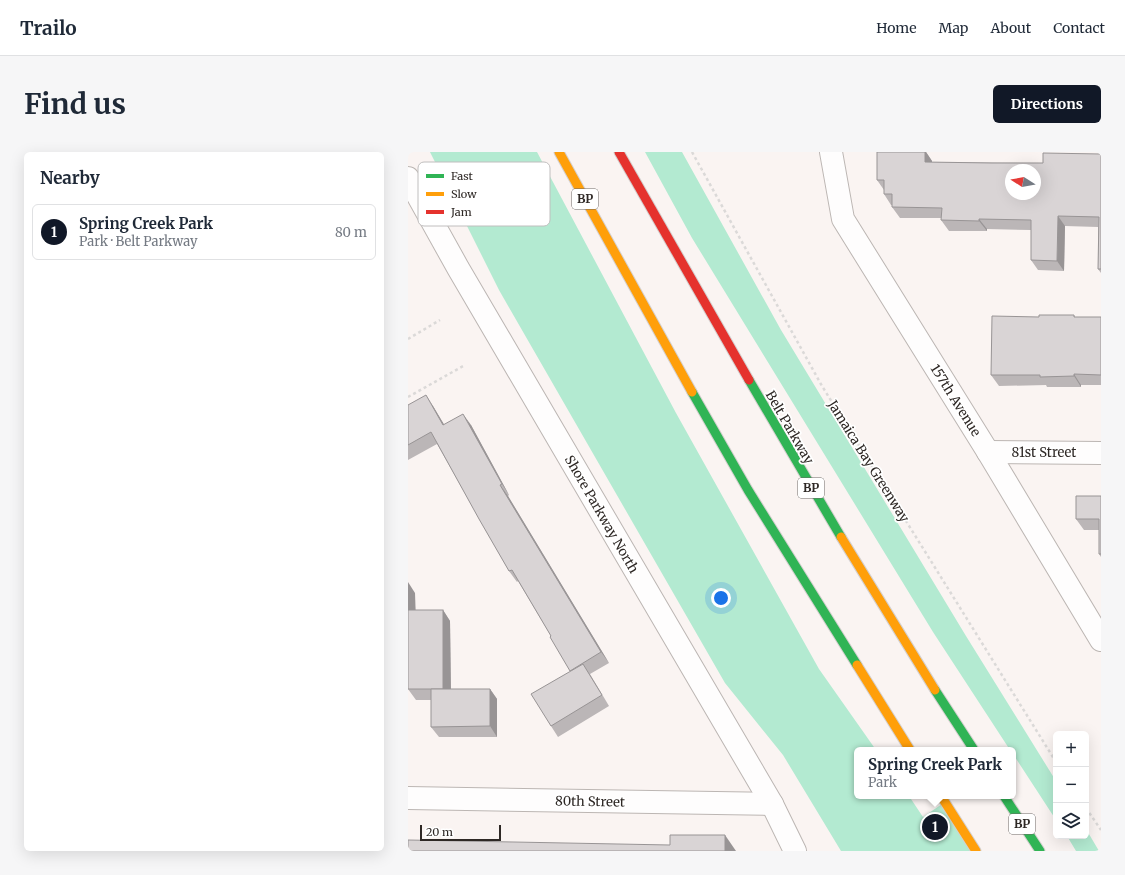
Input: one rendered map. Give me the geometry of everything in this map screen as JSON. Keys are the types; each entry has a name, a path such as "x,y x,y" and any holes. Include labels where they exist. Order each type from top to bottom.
{"highway":[{"name":"BP","path":"559,152 677,367 748,490 908,747"},
{"name":"Belt Parkway","path":"619,152 718,328 804,475 878,599 972,747"},
{"path":"943,799 976,851"},
{"name":"BP","path":"1006,799 1040,851"}],"street":[{"name":"157th Avenue","path":"831,152 843,219 988,452 1101,640"},
{"name":"Shore Parkway North","path":"408,178 418,196"},
{"name":"Shore Parkway North","path":"435,226 772,804 795,851"},
{"name":"81st Street","path":"988,452 1101,453"},
{"name":"80th Street","path":"408,798 772,804"}],"path":[{"name":"Jamaica Bay Greenway","path":"692,152 822,386 1053,757"},
{"path":"408,339 440,320"},
{"path":"408,398 465,365"},
{"path":"1089,812 1101,830"}],"green space":[{"path":"430,152 537,152 542,162 435,162"},
{"path":"645,152 682,152 781,330 966,636 1053,776 1053,815 1016,759 1016,747 1008,747 933,632 692,238"},
{"path":"550,176 676,413 819,669 874,747 854,747 854,799 911,799 923,817 945,802 978,851 841,851 783,755 725,683 499,290 467,226 550,226"},
{"path":"1089,834 1099,851 1076,851 1069,839 1089,839"}],"building":[{"path":"877,152 925,152 925,162 992,163 1043,163 1043,153 1101,154 1101,269 1098,269 1099,217 1058,216 1057,261 1031,260 1031,220 941,220 942,208 892,207 892,194 884,194 884,180 877,180"},
{"path":"1039,315 1101,317 1101,375 1074,374 1074,376 1040,377 1040,375 991,375 992,316 1039,317"},
{"path":"426,395 443,425 463,414 502,484 500,485 601,652 570,671 512,570 509,571 431,432 408,445 408,405"},
{"path":"1076,496 1101,496 1101,554 1099,554 1099,519 1076,519"},
{"path":"408,610 443,610 443,689 408,689"},
{"path":"583,664 602,695 551,726 531,694"},
{"path":"431,689 490,689 490,726 431,727"},
{"path":"670,835 725,835 725,851 408,851 408,840 670,845"}],"traffic: fast":[{"path":"749,380 841,537"},
{"path":"692,392 748,490 857,665"},
{"path":"935,690 972,747"},
{"path":"1006,799 1040,851"}],"traffic: slow":[{"path":"559,152 692,392"},
{"path":"841,537 935,690"},
{"path":"857,665 908,747"},
{"path":"943,799 976,851"}],"traffic: jam":[{"path":"619,152 749,380"}],"place":[{"name":"Spring Creek Park","path":"935,827"}]}
